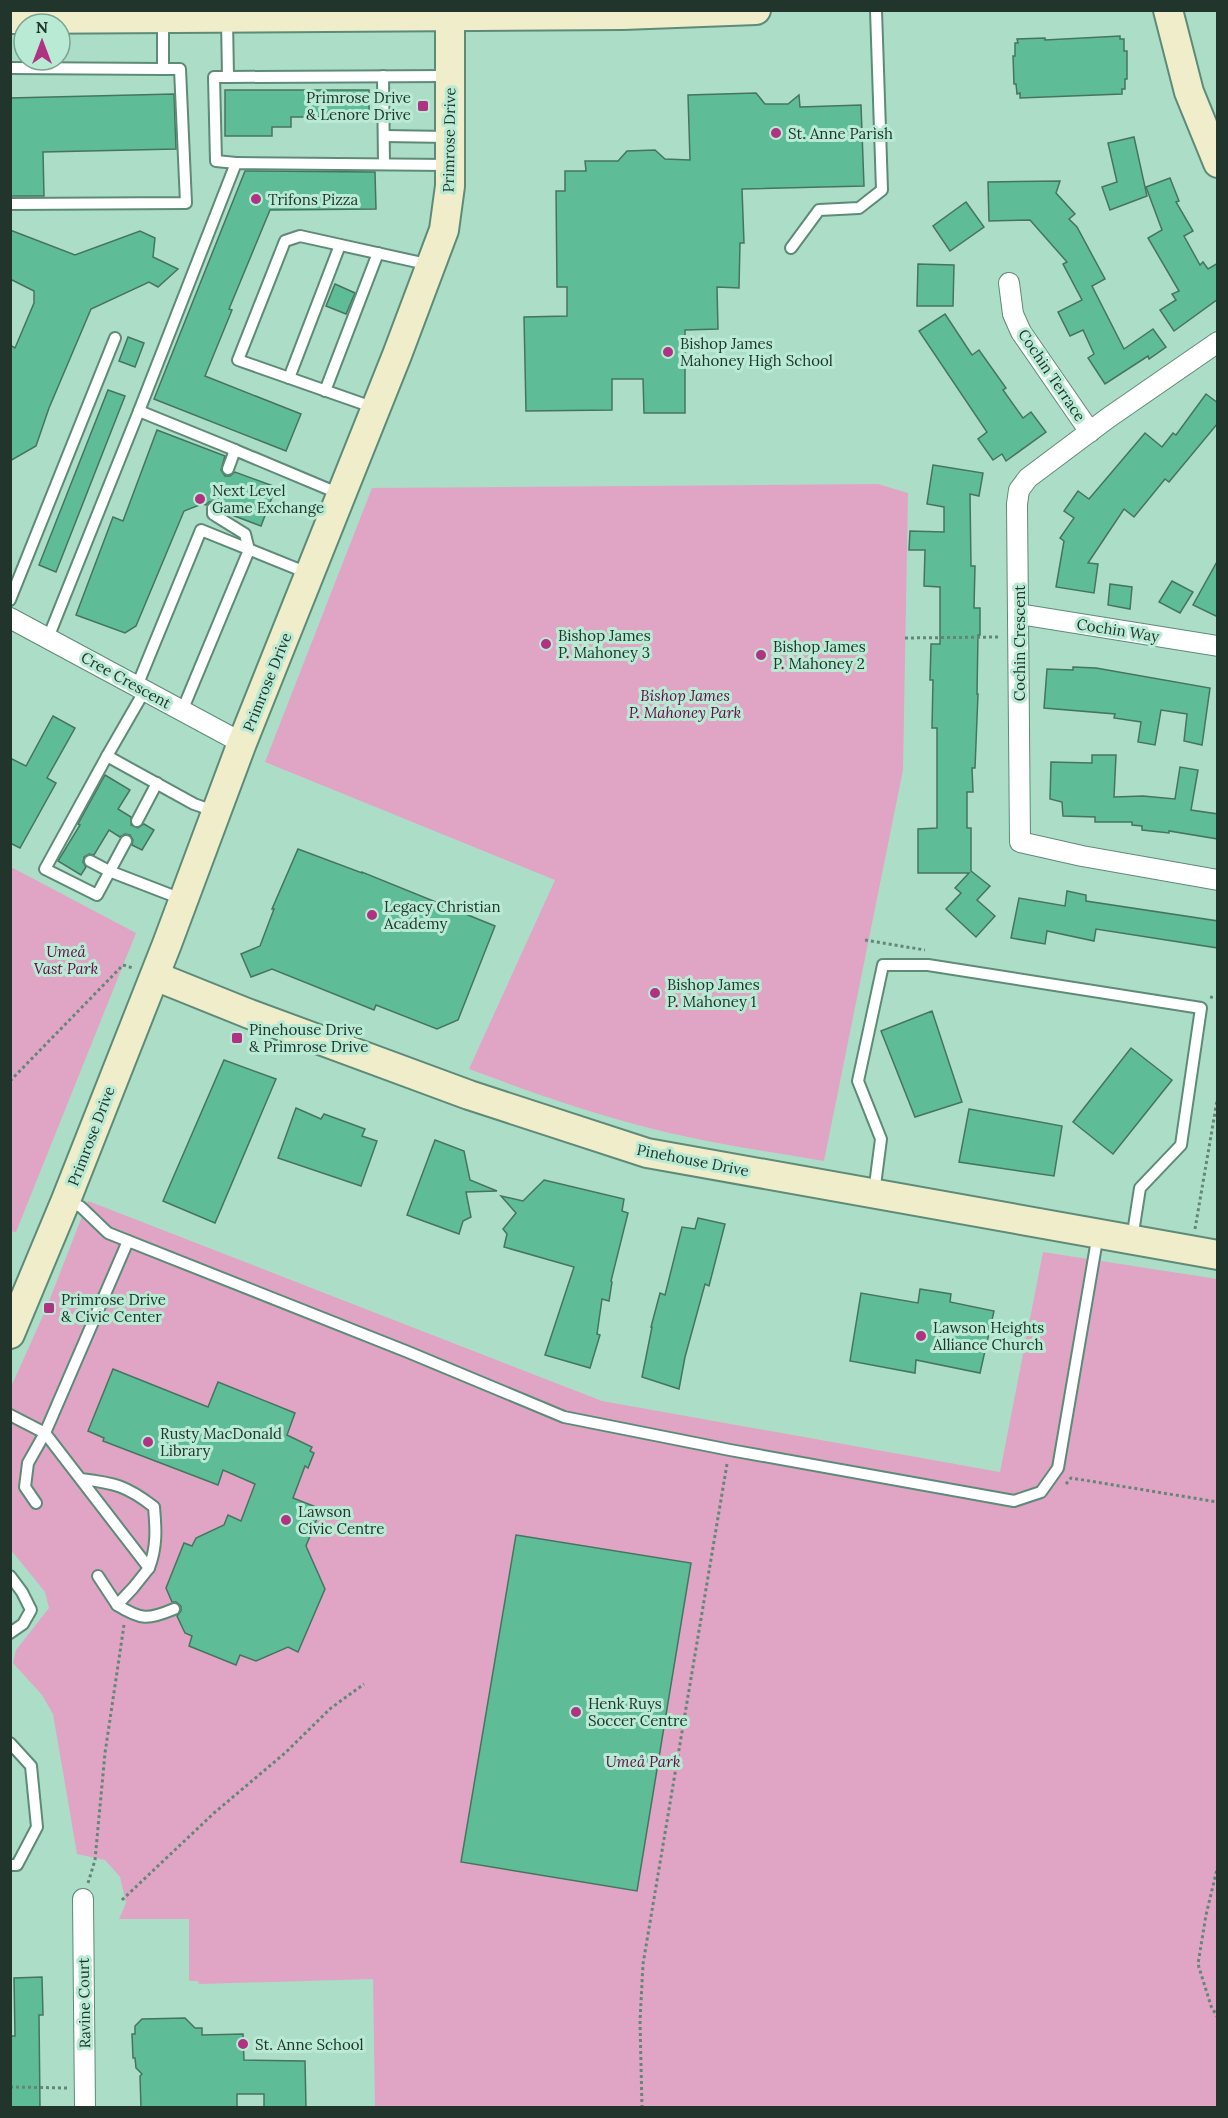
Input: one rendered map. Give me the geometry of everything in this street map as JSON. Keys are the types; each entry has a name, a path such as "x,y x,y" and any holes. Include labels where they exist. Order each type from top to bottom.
{"street":[{"path":"10,19 450,13 623,15 756,10"},
{"path":"1168,10 1189,92 1218,163"},
{"name":"Primrose Drive","path":"10,1334 66,1200 143,972 184,901 243,743 444,230 450,186 450,13"},
{"name":"Cochin Terrace","path":"1009,283 1013,315 1021,332 1090,432"},
{"name":"Cochin Crescent","path":"1218,342 1028,478 1019,490 1017,504 1020,842 1082,856 1218,879"},
{"name":"Cochin Way","path":"1019,614 1218,646"},
{"name":"Cree Crescent","path":"10,618 243,743"},
{"name":"Pinehouse Drive","path":"143,972 469,1095 647,1153 1204,1252"},
{"name":"Ravine Court","path":"83,1899 85,2108"}],"lane":[{"path":"791,248 819,210 859,208 882,189 876,10"},
{"path":"227,16 228,77"},
{"path":"163,17 163,69"},
{"path":"10,68 180,69 186,203 10,204"},
{"path":"383,76 384,164"},
{"path":"450,76 213,77 216,162 450,165"},
{"path":"384,136 450,137"},
{"path":"48,638 236,163"},
{"path":"375,409 238,360 285,241 300,236 431,265"},
{"path":"289,378 340,245"},
{"path":"325,391 378,253"},
{"path":"10,600 115,338"},
{"path":"138,411 342,495"},
{"path":"228,469 235,450"},
{"path":"182,711 249,549 245,534 213,514 213,508"},
{"path":"126,841 96,896 45,869 63,846 141,688 201,530 310,574"},
{"path":"107,756 194,804 217,813"},
{"path":"137,821 157,783"},
{"path":"90,861 184,901"},
{"path":"874,1193 881,1139 858,1081 883,965 928,965 1201,1008 1180,1145 1140,1188 1132,1240"},
{"path":"66,1200 81,1207 108,1233 408,1352 564,1417 730,1450 1014,1501 1041,1492 1058,1468 1098,1234"},
{"path":"36,1503 25,1487 28,1463 45,1433 128,1241"},
{"path":"10,1415 45,1433 149,1568"},
{"path":"81,1479 106,1482 133,1491 154,1507 155,1552 149,1568 117,1605"},
{"path":"98,1575 117,1605 132,1614 153,1618 174,1609"},
{"path":"10,1576 22,1592 31,1610 23,1624 10,1633"},
{"path":"10,1743 31,1766 37,1827 17,1864 10,1865"}],"path":[{"path":"905,638 1001,637"},
{"path":"10,1081 123,965 143,972"},
{"path":"1204,1252 1218,1095"},
{"path":"642,2108 640,2021 643,1964 730,1450"},
{"path":"1065,1485 1071,1478 1218,1502"},
{"path":"83,1899 95,1860 115,1672 123,1626 132,1614"},
{"path":"122,1900 213,1813 285,1753 331,1708 364,1684"},
{"path":"1218,1865 1206,1915 1198,1964 1211,2007 1218,2018"},
{"path":"10,2087 68,2088"}],"green space":[{"name":"Bishop James P. Mahoney Park","path":"878,484 908,493 903,770 824,1161 660,1131 605,1116 469,1069 555,880 265,762 372,488"},
{"name":"Umeå Vast Park","path":"11,867 136,933 16,1232 10,1231"},
{"name":"Umeå Park","path":"88,1201 602,1401 1000,1472 1043,1252 1217,1279 1217,2107 375,2107 373,1979 199,1984 198,1981 189,1981 189,1919 119,1919 126,1903 120,1877 105,1860 77,1854 53,1714 42,1695 13,1663 16,1650 49,1608 45,1592 11,1550 11,1387 46,1309"}],"building":[{"path":"1120,36 1120,39 1124,39 1124,51 1127,51 1127,79 1125,79 1125,89 1122,89 1122,94 1020,98 1020,93 1017,94 1016,84 1014,84 1013,56 1015,56 1017,39 1045,38 1045,40"},
{"path":"225,90 369,90 369,120 339,120 339,117 291,117 291,127 272,127 272,136 225,136"},
{"path":"756,93 765,104 788,104 799,95 800,107 861,105 864,186 742,189 744,243 740,243 739,288 717,287 718,329 685,330 685,413 644,413 643,379 612,379 612,410 526,411 524,317 567,316 567,287 557,287 556,191 565,191 565,171 586,171 585,161 618,161 627,151 655,150 665,159 690,160 688,95"},
{"path":"174,94 176,149 43,152 44,196 10,196 10,98"},
{"path":"1134,137 1147,196 1110,210 1102,187 1117,182 1108,143"},
{"path":"245,171 375,172 376,209 270,210 229,309 232,310 205,376 301,414 286,451 154,399"},
{"path":"1170,178 1179,201 1176,202 1193,231 1184,236 1200,265 1203,262 1208,269 1218,263 1218,299 1174,331 1160,310 1176,300 1172,294 1179,291 1148,238 1162,230 1146,187"},
{"path":"1060,181 1056,193 1075,214 1069,219 1077,227 1105,279 1092,286 1124,349 1153,329 1166,347 1105,384 1088,358 1094,354 1083,330 1070,336 1058,312 1082,300 1063,264 1067,262 1030,220 989,221 988,182"},
{"path":"966,202 984,227 950,251 933,226"},
{"path":"10,230 75,255 140,231 155,238 153,257 178,269 158,287 149,282 91,309 49,408 36,446 10,461 10,345 15,348 34,303 34,291 10,279"},
{"path":"918,264 954,265 953,306 917,306"},
{"path":"335,284 355,293 346,314 326,306"},
{"path":"945,314 972,355 979,350 1006,388 1003,390 1023,418 1031,412 1046,432 1006,461 1002,454 993,460 978,439 987,432 919,331"},
{"path":"128,337 144,343 135,367 119,361"},
{"path":"108,390 125,396 56,572 39,565"},
{"path":"1206,394 1218,403 1218,423 1169,482 1165,479 1134,517 1124,509 1088,563 1098,564 1094,593 1056,587 1064,541 1060,538 1074,518 1064,511 1078,491 1089,499 1145,433 1162,447 1173,433 1176,435"},
{"path":"157,430 225,456 221,470 225,476 230,476 235,472 276,487 261,526 220,510 219,504 214,501 184,511 136,626 125,633 76,615 113,517 123,521"},
{"path":"933,465 983,473 979,496 970,494 971,566 975,566 974,608 980,608 980,635 978,635 975,768 972,768 973,792 967,792 967,828 971,828 971,871 990,886 977,900 995,916 976,937 946,909 961,893 955,888 969,873 918,873 918,829 937,828 937,728 932,728 933,680 930,680 931,644 940,644 940,587 924,586 925,550 909,550 910,531 944,532 944,507 927,504"},
{"path":"1218,560 1218,617 1193,605"},
{"path":"1172,581 1193,592 1180,613 1159,602"},
{"path":"1110,584 1132,587 1130,609 1108,605"},
{"path":"1073,667 1096,668 1210,688 1202,745 1184,741 1187,714 1161,710 1155,745 1138,742 1141,722 1114,718 1115,714 1044,708 1047,669 1073,670"},
{"path":"53,716 75,728 47,778 56,783 20,848 10,843 10,758 26,766"},
{"path":"1092,755 1116,755 1114,797 1143,796 1175,799 1180,767 1198,770 1191,810 1218,814 1218,839 1169,831 1169,833 1142,830 1142,826 1132,825 1132,822 1095,822 1095,817 1063,816 1062,802 1050,799 1051,762 1092,763"},
{"path":"105,775 130,790 118,809 131,817 131,825 138,828 144,824 154,830 142,850 132,845 133,840 130,835 125,834 120,837 109,830 94,855 89,854 84,857 83,862 86,867 81,875 58,861 80,825 78,824"},
{"path":"298,849 362,872 495,926 458,1020 437,1029 376,1005 374,1010 272,969 251,977 241,954 260,946 274,909 272,909"},
{"path":"1067,891 1086,895 1086,901 1218,921 1218,948 1096,929 1094,941 1047,931 1045,944 1011,938 1019,898 1065,906"},
{"path":"932,1011 962,1102 915,1117 881,1031"},
{"path":"1131,1048 1172,1080 1113,1154 1073,1122"},
{"path":"224,1060 276,1079 215,1223 163,1201"},
{"path":"296,1108 321,1119 324,1114 365,1129 362,1136 377,1141 361,1186 278,1158"},
{"path":"969,1109 1062,1126 1054,1176 959,1162"},
{"path":"435,1140 464,1151 470,1180 497,1191 466,1192 471,1217 463,1221 459,1234 407,1215"},
{"path":"544,1180 624,1199 622,1211 628,1213 611,1281 609,1301 602,1299 597,1334 600,1335 590,1368 545,1355 574,1267 504,1247 507,1234 503,1229 516,1213 501,1196 523,1201"},
{"path":"698,1218 725,1224 709,1286 705,1284 685,1357 679,1389 642,1377 660,1293 665,1295 682,1227 695,1229"},
{"name":"Lawson Heights Alliance Church","path":"920,1289 951,1294 950,1302 994,1311 980,1373 916,1360 915,1373 850,1361 861,1293 918,1303"},
{"name":"Lawson Civic Centre","path":"113,1369 208,1407 218,1382 295,1413 287,1435 312,1447 310,1451 314,1453 308,1468 305,1466 293,1498 321,1509 306,1546 325,1589 298,1652 288,1647 256,1661 240,1655 236,1665 189,1646 192,1636 185,1633 177,1616 181,1611 181,1606 172,1602 166,1588 184,1543 192,1546 196,1538 224,1525 228,1515 241,1521 255,1484 223,1470 218,1485 103,1441 104,1438 88,1431"},
{"name":"Henk Ruys Soccer Centre","path":"516,1535 691,1563 637,1891 461,1862"},
{"path":"42,1977 43,2015 39,2015 40,2108 10,2108 10,2036 15,2036 14,1978"},
{"path":"185,2018 195,2028 202,2028 202,2035 243,2034 244,2060 305,2061 306,2108 264,2108 264,2094 237,2094 237,2108 141,2108 140,2076 142,2074 136,2068 135,2058 133,2058 132,2034 135,2034 135,2026 142,2019"}],"place":[{"name":"Primrose Drive & Lenore Drive","path":"423,106"},
{"name":"St. Anne Parish","path":"776,133"},
{"name":"Trifons Pizza","path":"256,199"},
{"name":"Bishop James Mahoney High School","path":"668,352"},
{"name":"Next Level Game Exchange","path":"200,499"},
{"name":"Bishop James P. Mahoney 3","path":"546,644"},
{"name":"Bishop James P. Mahoney 2","path":"761,655"},
{"name":"Legacy Christian Academy","path":"372,915"},
{"name":"Bishop James P. Mahoney 1","path":"655,993"},
{"name":"Pinehouse Drive & Primrose Drive","path":"237,1038"},
{"name":"Primrose Drive & Civic Center","path":"49,1308"},
{"name":"Lawson Heights Alliance Church","path":"921,1336"},
{"name":"Rusty MacDonald Library","path":"148,1442"},
{"name":"Lawson Civic Centre","path":"286,1520"},
{"name":"Henk Ruys Soccer Centre","path":"576,1712"},
{"name":"St. Anne School","path":"243,2044"}]}
